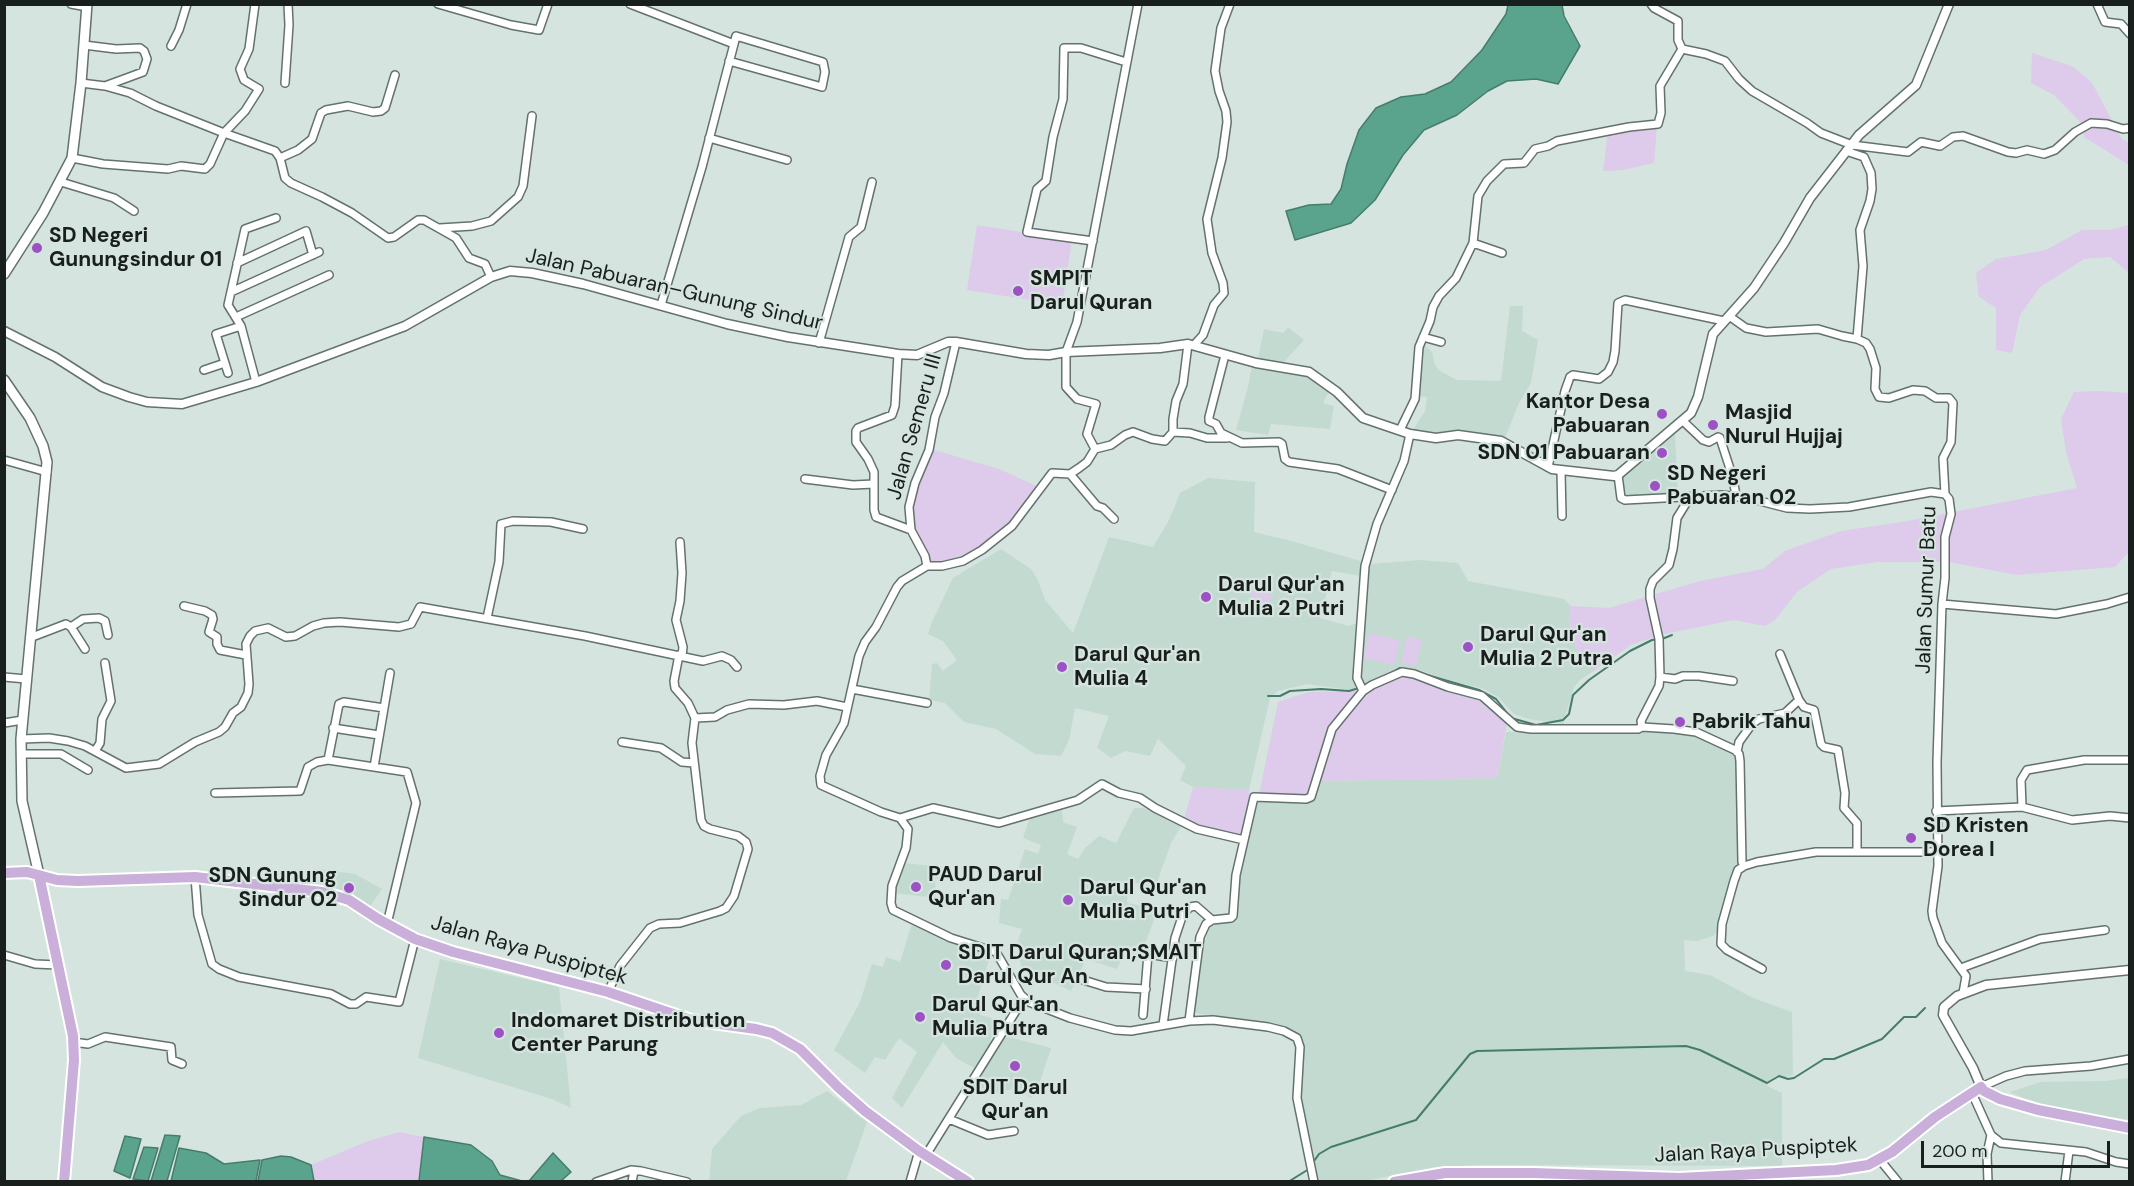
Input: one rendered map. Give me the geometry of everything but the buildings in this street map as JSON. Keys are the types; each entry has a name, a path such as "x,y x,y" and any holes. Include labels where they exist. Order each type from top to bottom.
{"main road":[{"path":"4,274 15,260 61,182 72,158 87,6"},
{"path":"4,380 25,409 39,436 47,462 21,739 22,801 70,1012 74,1042 64,1182"},
{"name":"Jalan Raya Puspiptek","path":"4,873 27,872 57,880 78,881 195,877 336,895 350,900 415,939 486,961 608,992 692,1020 756,1029 780,1036 800,1049 865,1111 968,1182"},
{"path":"1977,1090 2038,1110 2130,1128"},
{"name":"Jalan Raya Puspiptek","path":"1394,1182 1445,1173 1534,1173 1576,1179 1796,1177 1868,1165 1880,1160 1935,1117 1977,1090"}],"street":[{"path":"71,4 87,6"},
{"path":"171,46 187,4"},
{"path":"72,158 168,169 181,166 205,169 210,164 224,133 245,111 259,89 244,80 240,69 249,49 255,4"},
{"path":"285,83 290,25 288,4"},
{"path":"438,4 511,25 539,30 548,4"},
{"path":"630,4 734,44"},
{"path":"1095,449 1087,434 1096,404 1077,399 1066,387 1066,352 1077,322 1138,4"},
{"path":"1230,4 1221,28 1215,71 1227,122 1222,158 1207,219 1212,253 1223,283 1224,293 1214,305 1203,335 1191,344 1183,384 1176,401 1173,432 1165,441 1133,432 1111,445 1095,449 1087,462 1070,474 1052,474 1012,526 982,550 963,561 942,566 927,566 903,581 897,587 859,656 844,723 826,755 820,776 821,785 900,818 933,808 999,823 1078,800 1102,784 1119,793 1140,798 1197,829 1244,840"},
{"path":"1651,4 1654,9 1678,21 1678,40 1682,49"},
{"path":"1618,475 1691,413 1698,397 1713,334 1754,288 1810,198 1859,135 1916,86 1949,4"},
{"path":"2097,4 2105,22 2121,24 2130,34"},
{"path":"661,305 709,138 729,61 736,36 823,62 825,72 822,87 729,61"},
{"path":"84,45 116,49 140,48 144,51 147,58 143,72 105,86"},
{"path":"1093,241 1027,232 1037,189 1046,181 1053,136 1063,99 1064,48 1081,48 1126,62"},
{"path":"1682,49 1725,61 1752,91 1864,157 1871,172 1872,181 1870,201 1860,230 1863,266 1857,339"},
{"path":"1400,430 1415,399 1419,347 1435,301 1456,278 1473,243 1478,196 1487,181 1504,164 1524,163 1535,149 1557,141 1629,127 1658,124 1661,114 1660,86 1682,49"},
{"path":"280,158 298,150 312,139 321,113 326,110 348,106 373,112 385,108 395,75"},
{"path":"81,83 105,86 130,93 156,106 275,151 280,158 285,178 291,183 352,213 388,238 394,237 418,220 424,220 456,238 469,258 485,264 491,276"},
{"path":"437,228 472,226 491,221 518,197 523,186 532,116"},
{"path":"1849,148 1908,152 1921,142 1940,146 1953,137 1963,136 2008,152 2016,153 2027,150 2044,154 2055,150 2075,132 2091,123 2108,124 2123,129 2130,128"},
{"path":"709,138 788,160"},
{"path":"61,182 114,198 134,211"},
{"path":"819,343 849,237 861,227 872,182"},
{"path":"256,382 241,326 228,305 245,229 276,218"},
{"path":"231,292 316,254 306,231 237,263"},
{"path":"1473,243 1502,252"},
{"path":"4,257 15,260"},
{"name":"Jalan Pabuaran–Gunung Sindur","path":"4,332 55,357 102,387 129,398 147,402 182,404 256,382 405,326 491,276 510,272 532,273 583,284 727,324 819,343 898,354 917,355 948,342 1026,354 1049,355 1191,344 1225,355 1309,372 1337,392 1364,418 1410,434 1436,438 1458,435 1502,441 1548,467 1561,471 1618,475"},
{"path":"236,317 329,275"},
{"path":"1548,467 1569,378 1573,375 1599,379 1608,372 1615,351 1618,303 1624,300 1726,318 1746,328 1766,332 1818,328 1857,339 1866,344 1876,368 1875,389 1879,397 1889,398 1913,390 1925,391 1936,398 1949,399 1953,403 1951,442 1943,458 1945,494"},
{"path":"228,373 216,334 241,326"},
{"path":"1423,337 1442,342"},
{"name":"Jalan Semeru III","path":"927,566 925,556 910,530 908,517 911,496 929,450 935,417 944,393 956,342"},
{"path":"898,354 895,406 892,415 858,428 856,442 874,472 876,517 910,530"},
{"path":"1225,355 1209,421 1216,424 1221,434 1242,443 1279,442 1282,444 1285,459 1289,462 1338,469 1392,490"},
{"path":"204,370 225,363"},
{"path":"1683,421 1703,440 1712,441 1720,437 1733,478 1736,496"},
{"path":"1173,432 1190,433 1207,438 1229,438"},
{"path":"1362,688 1357,678 1365,566 1377,524 1404,461 1410,434"},
{"path":"4,460 47,472"},
{"path":"1561,471 1562,516"},
{"path":"1070,474 1097,506 1104,508 1114,519"},
{"name":"Jalan Sumur Batu","path":"1618,475 1623,500 1736,496 1787,508 1810,509 1849,507 1924,492 1938,492 1945,494 1949,499 1951,514 1945,537 1945,578 1942,604 1936,811 1937,876 1932,911 1942,943 1961,968"},
{"path":"805,479 853,486 874,484"},
{"path":"1642,727 1641,722 1659,686 1660,677 1659,640 1650,589 1652,583 1669,565 1677,518 1690,497"},
{"path":"487,618 499,562 501,524 513,521 543,521 583,530"},
{"path":"608,992 620,966 650,928 659,924 680,923 720,911 731,902 748,845 738,836 710,830 702,824 692,743 695,718 688,703 675,688 675,671 683,647 676,620 682,573 680,543"},
{"path":"1942,604 2056,614 2130,597"},
{"path":"184,606 212,615 209,632 218,637 217,644 220,650 246,655"},
{"path":"21,739 49,738 68,741 95,751 126,768 152,766 166,761 195,742 225,727 232,713 241,706 248,693 247,640 255,631 262,628 273,629 286,637 295,636 324,623 340,622 399,627 411,624 420,607 703,661 722,656 737,666"},
{"path":"71,627 83,619 99,618 105,621 108,635"},
{"path":"32,637 66,624 71,627 85,649"},
{"path":"1780,654 1799,700 1804,707 1814,710 1821,744 1824,747 1838,750 1846,812 1857,823 1857,852"},
{"path":"95,751 100,743 102,719 111,701 105,663"},
{"path":"1189,1021 1200,937 1204,927 1212,920 1233,916 1234,888 1254,797 1306,799 1311,797 1332,729 1362,688 1402,672 1414,674 1448,687 1482,696 1517,726 1531,729 1638,729 1642,727 1696,732 1737,752"},
{"path":"374,767 390,673"},
{"path":"1660,677 1675,679 1683,676 1699,676 1733,681"},
{"path":"4,677 26,679"},
{"path":"852,689 927,703"},
{"path":"1744,866 1742,862 1740,761 1737,752 1739,742 1752,724 1760,719 1785,713 1799,700"},
{"path":"695,718 715,717 727,710 749,704 784,705 818,701 847,707"},
{"path":"328,760 337,708 341,702 384,708"},
{"path":"4,723 23,720"},
{"path":"333,728 379,735"},
{"path":"622,742 661,748 682,762 694,763"},
{"path":"21,754 61,754 88,770"},
{"path":"215,793 300,791 304,786 308,767 328,760 407,772 416,803 387,924"},
{"path":"2022,807 2021,780 2027,770 2084,760 2130,760"},
{"path":"1936,811 2022,807 2072,820 2110,816 2130,818"},
{"path":"900,818 908,829 908,840 892,886 893,910 951,938 996,952 1024,999 1070,1018 1115,1030 1131,1031 1189,1021 1238,1022 1284,1031 1297,1038 1300,1047 1297,1098 1314,1182"},
{"path":"1762,969 1727,950 1721,944 1722,924 1738,870 1757,862 1816,852 1937,852"},
{"path":"195,877 198,915 212,964 240,977 331,994 350,1005 366,997 399,1002 415,939"},
{"path":"1163,1025 1179,923 1185,910 1196,906 1212,920"},
{"path":"1963,993 1967,978 1961,968 2040,939 2105,930"},
{"path":"1143,1015 1148,954 1173,958"},
{"path":"4,955 35,964 58,965"},
{"path":"2130,970 1986,985 1963,993 1944,1007 1943,1014 1973,1068 1977,1090 1992,1135 2001,1143 2091,1153 2108,1160 2130,1164"},
{"path":"1080,979 1106,987 1146,989"},
{"path":"910,1182 923,1153 949,1119 1024,999"},
{"path":"74,1042 88,1044 105,1037 171,1047 172,1060 182,1064"},
{"name":"Jalan Raya Puspiptek","path":"1977,1090 2006,1076 2025,1071 2108,1064 2130,1059"},
{"path":"949,1119 988,1135 1014,1131"},
{"path":"1988,1182 1987,1154 1992,1135"},
{"path":"2065,1182 2069,1151"},
{"path":"1880,1160 1899,1182"},
{"path":"632,1182 634,1171"},
{"path":"596,1182 634,1171 687,1182"}],"shaded area":[{"path":"1508,5 1562,5 1564,16 1580,46 1558,84 1536,79 1507,81 1488,91 1457,115 1424,130 1403,155 1375,200 1351,223 1295,240 1286,211 1309,205 1331,204 1341,189 1359,130 1376,108 1401,97 1425,94 1451,82 1482,50 1506,14"},
{"path":"2032,53 2074,67 2092,83 2122,139 2129,143 2129,165 2084,137 2083,125 2054,95 2031,83"},
{"path":"1657,126 1654,163 1623,170 1603,171 1608,132"},
{"path":"977,225 1072,240 1062,305 967,290"},
{"path":"2129,225 2129,273 2110,257 2084,259 2040,287 2020,315 2012,353 1996,350 1996,308 1979,297 1976,273 1996,259 2046,250 2082,230 2110,230"},
{"path":"1510,306 1523,306 1522,331 1538,340 1531,383 1519,403 1505,438 1464,432 1431,434 1413,430 1425,411 1427,397 1418,396 1422,343 1432,352 1435,365 1440,371 1457,380 1501,381"},
{"path":"1288,327 1304,340 1282,364 1258,359 1264,329 1283,333"},
{"path":"1252,366 1310,377 1330,389 1323,403 1334,406 1330,429 1271,424 1268,435 1236,430"},
{"path":"2074,392 2129,393 2129,552 2115,567 2017,575 1949,562 1878,562 1831,569 1797,592 1775,620 1765,626 1733,620 1660,635 1631,645 1594,671 1593,663 1581,665 1569,623 1571,606 1609,608 1700,581 1763,569 1785,551 1841,531 1902,522 2077,488 2066,452 2061,419"},
{"name":"SDN 01 Pabuaran","path":"1675,434 1678,496 1623,498 1623,473"},
{"path":"931,449 999,469 1043,489 1012,530 965,564 933,567 922,557 908,519 914,489"},
{"path":"1208,478 1255,482 1254,532 1364,562 1361,576 1332,571 1320,618 1349,626 1357,623 1355,688 1350,690 1307,684 1278,691 1270,698 1249,790 1193,787 1180,780 1186,766 1158,739 1150,756 1125,751 1111,758 1097,748 1109,716 1075,708 1069,740 1061,756 1035,754 996,729 964,722 945,703 929,700 932,664 937,663 943,671 957,660 943,641 928,634 953,578 1001,549 1031,569 1038,580 1045,600 1073,633 1109,537 1153,547 1169,520 1180,493"},
{"name":"Darul Qur'an Mulia 2 Putra","path":"1420,560 1458,563 1468,581 1564,599 1571,606 1569,623 1581,664 1594,663 1594,671 1581,679 1574,687 1563,724 1529,719 1514,714 1498,697 1484,689 1419,670 1398,667 1366,685 1363,683 1360,678 1361,631 1365,623 1370,564"},
{"path":"1254,581 1273,585 1267,616 1248,612"},
{"path":"1369,633 1400,640 1394,665 1363,658"},
{"path":"1407,636 1422,640 1416,666 1401,663"},
{"path":"1407,675 1487,703 1507,723 1497,778 1321,781 1332,734 1343,718 1370,691"},
{"path":"1358,691 1328,730 1308,796 1259,795 1278,702 1309,692"},
{"path":"1669,730 1704,737 1736,754 1738,758 1741,862 1734,874 1721,926 1713,936 1697,941 1684,940 1685,971 1710,975 1753,998 1792,1012 1793,1075 1775,1076 1767,1086 1782,1093 1782,1166 1480,1165 1436,1167 1365,1181 1319,1181 1299,1086 1301,1043 1295,1031 1275,1023 1193,1013 1201,953 1209,929 1217,922 1238,918 1236,886 1255,803 1262,800 1310,802 1316,799 1320,781 1497,778 1506,732"},
{"path":"1193,787 1249,790 1249,803 1241,838 1184,819"},
{"name":"Darul Qur'an Mulia Putri","path":"1062,808 1063,822 1077,827 1067,854 1078,859 1085,848 1099,836 1116,843 1134,808 1154,811 1182,825 1171,843 1155,888 1128,881 1127,903 1158,909 1139,960 1123,956 1117,969 1086,959 1071,991 1022,968 1016,947 1022,929 999,923 1001,899 1008,900 1025,849 1038,854 1041,845 1023,838 1030,817"},
{"name":"PAUD Darul Qur'an","path":"903,863 943,867 946,879 935,879 936,898 895,893"},
{"name":"SDN Gunung Sindur 02","path":"319,869 355,874 382,889 369,908 346,893 314,888"},
{"name":"Darul Qur'an Mulia Putra","path":"912,924 991,953 977,1000 982,1003 980,1015 996,1019 990,1043 974,1068 956,1058 943,1042 902,1108 892,1098 917,1052 899,1038 885,1060 875,1057 865,1073 834,1050 860,1002 872,964 883,967 886,957 900,962"},
{"path":"440,959 559,987 571,1108 552,1099 418,1058"},
{"name":"SDIT Darul Qur'an","path":"1005,1036 1051,1048 1036,1094 1030,1098 1019,1087 999,1093 973,1085"},
{"path":"2129,1078 2129,1120 2035,1103 2010,1092 2041,1082 2105,1081"},
{"path":"827,1091 867,1122 846,1181 709,1181 712,1149 741,1116 760,1108 801,1105"},
{"path":"399,1132 424,1137 419,1181 314,1181 311,1165 368,1141"},
{"path":"165,1135 180,1136 167,1181 151,1181"},
{"path":"125,1136 141,1139 130,1178 114,1171"},
{"path":"424,1137 471,1145 492,1161 500,1175 522,1181 419,1181"},
{"path":"144,1147 158,1148 148,1181 133,1179"},
{"path":"179,1148 206,1153 224,1164 260,1160 256,1181 171,1181"},
{"path":"553,1153 571,1172 561,1181 529,1181"},
{"path":"281,1156 291,1157 311,1165 314,1181 258,1181 262,1160"}],"waterway":[{"path":"1417,672 1479,690 1496,699 1511,718 1536,725 1563,720 1569,714 1573,695 1589,680 1630,651 1652,640 1672,635"},
{"path":"1389,674 1400,668 1403,669"},
{"path":"1268,696 1280,696 1290,691 1321,689 1349,691 1359,688"},
{"path":"1312,1164 1319,1154 1331,1147 1416,1120 1470,1054 1477,1051 1686,1046 1700,1050 1767,1083 1779,1076 1794,1078 1824,1059 1834,1059 1882,1039 1904,1017 1916,1017 1925,1008"},
{"path":"1288,1182 1309,1169"}],"place":[{"name":"SD Negeri Gunungsindur 01","path":"37,248"},
{"name":"SMPIT Darul Quran","path":"1018,291"},
{"name":"Kantor Desa Pabuaran","path":"1662,414"},
{"name":"Masjid Nurul Hujjaj","path":"1713,425"},
{"name":"SDN 01 Pabuaran","path":"1662,453"},
{"name":"SD Negeri Pabuaran 02","path":"1655,486"},
{"name":"Darul Qur'an Mulia 2 Putri","path":"1206,597"},
{"name":"Darul Qur'an Mulia 2 Putra","path":"1468,647"},
{"name":"Darul Qur'an Mulia 4","path":"1062,667"},
{"name":"Pabrik Tahu","path":"1680,722"},
{"name":"SD Kristen Dorea I","path":"1911,838"},
{"name":"PAUD Darul Qur'an","path":"916,887"},
{"name":"SDN Gunung Sindur 02","path":"349,888"},
{"name":"Darul Qur'an Mulia Putri","path":"1068,900"},
{"name":"SDIT Darul Quran;SMAIT Darul Qur An","path":"946,965"},
{"name":"Darul Qur'an Mulia Putra","path":"920,1017"},
{"name":"Indomaret Distribution Center Parung","path":"499,1033"},
{"name":"SDIT Darul Qur'an","path":"1015,1066"}]}
